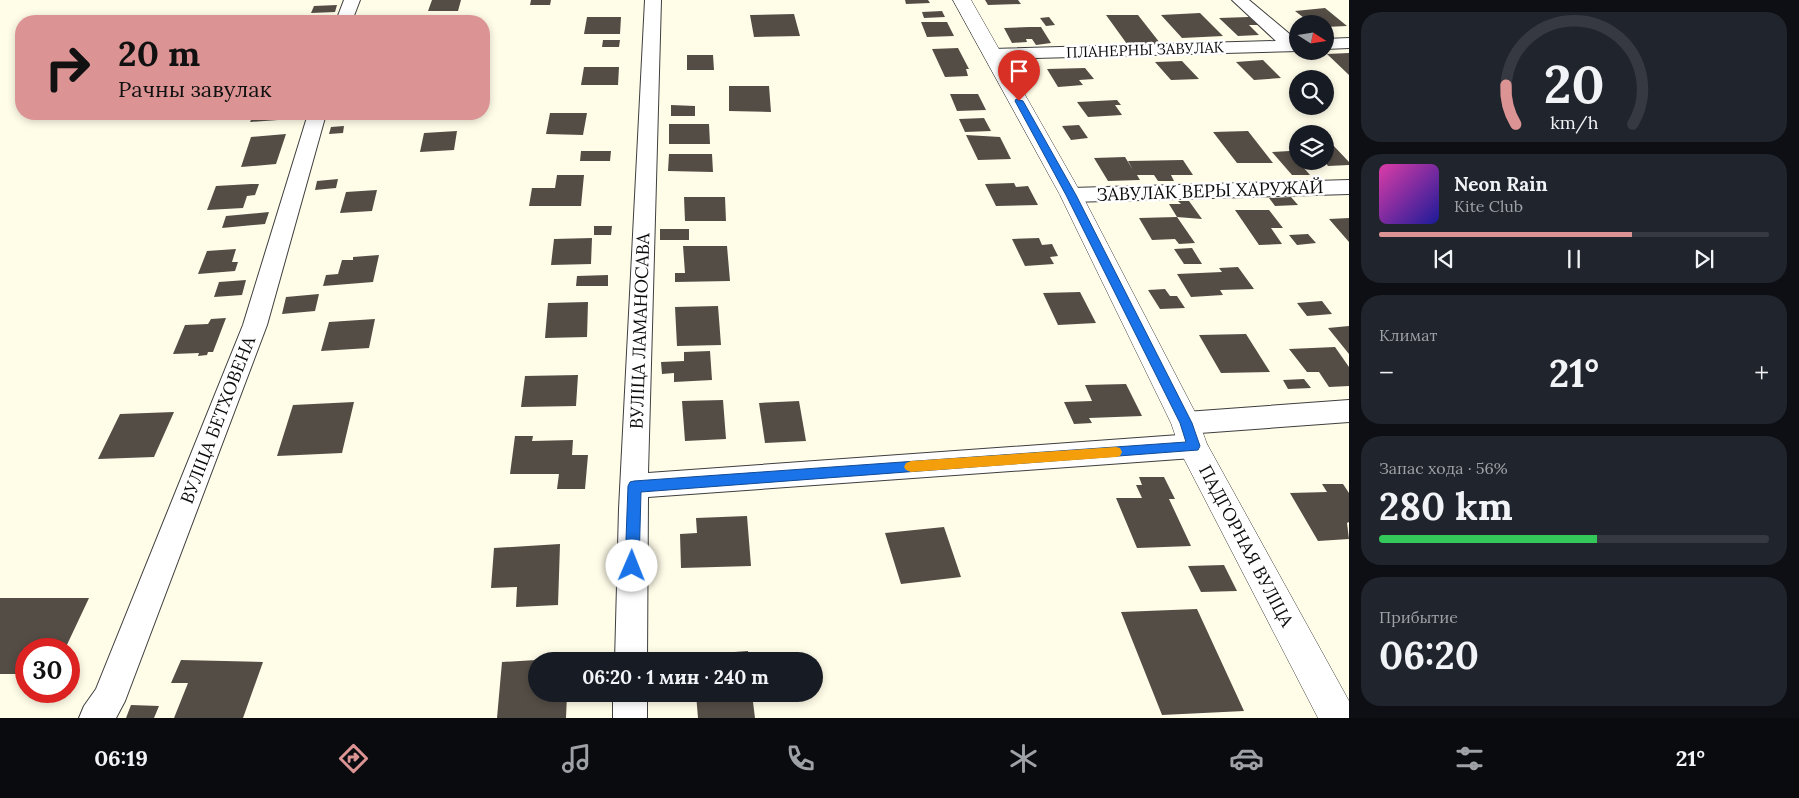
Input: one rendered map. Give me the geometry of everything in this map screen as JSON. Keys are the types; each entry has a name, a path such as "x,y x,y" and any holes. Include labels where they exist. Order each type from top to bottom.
{"street":[{"path":"346,15 352,0"},
{"name":"ВУЛІЦА ЛАМАНОСАВА","path":"631,652 634,486 653,0"},
{"name":"ПАДГОРНАЯ ВУЛІЦА","path":"962,0 1071,195 1190,434 1338,718"},
{"path":"1240,0 1289,42"},
{"path":"1334,44 1349,43"},
{"name":"ПЛАНЕРНЫ ЗАВУЛАК","path":"993,54 1289,46"},
{"name":"ВУЛІЦА БЕТХОВЕНА","path":"96,718 108,701 255,325 315,120"},
{"name":"ЗАВУЛАК ВЕРЫ ХАРУЖАЙ","path":"1071,195 1349,187"},
{"path":"634,486 1190,434 1349,411"},
{"path":"630,702 630,718"}],"building":[{"path":"432,0 461,0 458,11 428,11"},
{"path":"531,0 551,0 550,5 530,5"},
{"path":"905,0 928,0 930,3 906,4"},
{"path":"985,0 1018,0 1021,4 988,5"},
{"path":"337,5 335,12 311,13 314,6"},
{"path":"1325,8 1334,15 1300,15 1295,11"},
{"path":"942,11 945,17 924,18 922,12"},
{"path":"1200,13 1223,36 1182,38 1161,15"},
{"path":"794,14 800,36 754,37 750,15"},
{"path":"1106,15 1138,15 1160,43 1127,44"},
{"path":"1334,15 1347,26 1334,27"},
{"path":"587,17 621,17 620,34 584,34"},
{"path":"1049,17 1055,25 1046,26 1040,18"},
{"path":"1249,17 1258,25 1249,25 1259,35 1238,36 1219,18"},
{"path":"921,22 947,22 954,36 927,37"},
{"path":"1041,27 1051,43 1036,45 1032,39 1026,39 1027,42 1012,43 1004,28"},
{"path":"603,40 620,40 619,47 602,47"},
{"path":"958,48 969,69 966,69 968,76 945,77 932,49"},
{"path":"1349,53 1349,75 1333,60 1334,54"},
{"path":"687,55 713,55 714,70 687,70"},
{"path":"1263,60 1281,78 1254,80 1236,62"},
{"path":"1182,61 1199,79 1171,80 1155,62"},
{"path":"584,67 619,67 618,85 581,85"},
{"path":"1085,68 1094,79 1079,80 1083,85 1058,87 1047,69"},
{"path":"729,86 769,86 771,112 729,111"},
{"path":"950,94 978,94 986,110 957,111"},
{"path":"1117,100 1121,105 1115,105 1122,115 1088,117 1077,102"},
{"path":"671,105 695,106 695,116 671,116"},
{"path":"550,113 587,113 583,135 546,134"},
{"path":"984,118 991,131 965,132 959,119"},
{"path":"251,120 278,120 250,122"},
{"path":"669,124 709,124 710,144 669,144"},
{"path":"1079,125 1088,138 1071,140 1062,126"},
{"path":"344,126 343,133 329,134 331,127"},
{"path":"457,131 454,150 420,152 424,133"},
{"path":"1248,131 1273,163 1237,163 1213,132"},
{"path":"286,134 276,164 241,167 251,137"},
{"path":"966,135 1000,137 1011,159 978,160"},
{"path":"1334,146 1349,162 1349,165 1334,166"},
{"path":"581,151 611,151 610,161 580,161"},
{"path":"1289,151 1289,170 1306,170 1310,175 1292,175 1272,152"},
{"path":"669,154 712,154 713,172 668,171"},
{"path":"1125,157 1133,170 1128,161 1183,160 1193,175 1171,175 1174,181 1158,181 1154,175 1137,175 1140,180 1108,181 1094,158"},
{"path":"557,175 584,175 581,206 529,206 532,188 555,188"},
{"path":"338,179 336,188 315,190 317,181"},
{"path":"1014,183 1016,187 1028,186 1038,205 996,206 985,184"},
{"path":"259,184 255,195 247,196 243,208 207,210 216,186"},
{"path":"377,190 372,211 340,213 346,192"},
{"path":"684,197 725,197 726,221 685,221"},
{"path":"1291,197 1298,205 1275,206 1269,198"},
{"path":"1178,201 1189,201 1202,219 1177,217 1169,204 1181,204"},
{"path":"1235,210 1269,210 1283,228 1271,228 1282,244 1259,245"},
{"path":"269,212 265,224 222,228 226,216"},
{"path":"1177,217 1195,243 1179,244 1175,239 1152,240 1139,218"},
{"path":"1349,218 1349,242 1329,219"},
{"path":"594,226 612,226 611,235 594,235"},
{"path":"660,229 689,229 689,240 660,240"},
{"path":"1308,234 1316,243 1297,245 1289,235"},
{"path":"592,238 591,264 551,265 554,239"},
{"path":"1039,238 1042,245 1052,244 1058,256 1050,257 1054,264 1025,266 1012,239"},
{"path":"683,246 727,246 730,281 675,282 675,273 685,273"},
{"path":"1192,248 1202,264 1184,264 1174,249"},
{"path":"236,249 232,262 238,262 235,271 198,274 207,251"},
{"path":"379,255 373,282 323,286 326,275 338,274 342,260"},
{"path":"1238,267 1254,289 1220,290 1223,295 1191,297 1177,274 1222,272 1219,268"},
{"path":"608,275 608,286 576,286 577,276"},
{"path":"246,280 242,295 214,297 219,282"},
{"path":"1165,289 1170,296 1177,296 1185,308 1160,309 1148,290"},
{"path":"1080,292 1096,323 1058,325 1043,293"},
{"path":"319,294 315,311 282,314 286,297"},
{"path":"1322,301 1332,314 1307,316 1297,303"},
{"path":"588,302 587,337 545,338 548,303"},
{"path":"718,306 721,345 677,346 675,307"},
{"path":"226,318 213,352 198,356 199,353 173,354 185,325 208,324 211,319"},
{"path":"375,319 369,348 321,351 329,322"},
{"path":"1349,326 1349,354 1328,328"},
{"path":"1246,334 1270,372 1221,373 1199,335"},
{"path":"1335,347 1349,367 1349,386 1329,387 1319,372 1307,372 1289,349"},
{"path":"710,351 712,380 674,382 674,373 662,374 661,362 684,361 684,352"},
{"path":"578,375 576,406 521,407 525,376"},
{"path":"1304,379 1311,388 1288,389 1283,380"},
{"path":"1126,384 1142,416 1089,418 1092,423 1074,424 1064,402 1092,401 1085,385"},
{"path":"723,400 726,439 685,441 682,401"},
{"path":"799,401 806,441 765,443 759,403"},
{"path":"354,402 342,453 277,456 293,405"},
{"path":"174,412 154,457 98,459 120,414"},
{"path":"515,436 533,436 532,441 573,440 572,455 588,455 585,489 557,489 559,474 510,474"},
{"path":"1139,477 1164,477 1175,499 1169,499 1191,546 1137,548 1116,498 1142,498 1136,485 1142,485"},
{"path":"1322,484 1343,484 1349,493 1349,522 1347,523 1349,539 1318,541 1290,493 1327,492"},
{"path":"747,516 751,566 681,568 680,534 697,533 696,518"},
{"path":"944,527 961,577 901,584 885,533"},
{"path":"560,544 558,605 516,607 517,587 491,588 494,548"},
{"path":"1224,565 1237,591 1201,592 1188,566"},
{"path":"0,598 89,598 70,638 15,638 15,674 0,674"},
{"path":"1197,609 1244,711 1162,715 1121,612"},
{"path":"181,660 263,662 243,718 174,718 188,683 171,683"},
{"path":"528,660 528,702 567,702 566,718 497,718 502,662"},
{"path":"697,702 753,702 755,718 698,718"},
{"path":"131,705 159,706 154,718 126,718"}],"slow traffic":[{"path":"911,467 1116,452"}],"route":[{"path":"632,566 634,486 1193,446 1186,423 1071,195 1019,101"}]}
